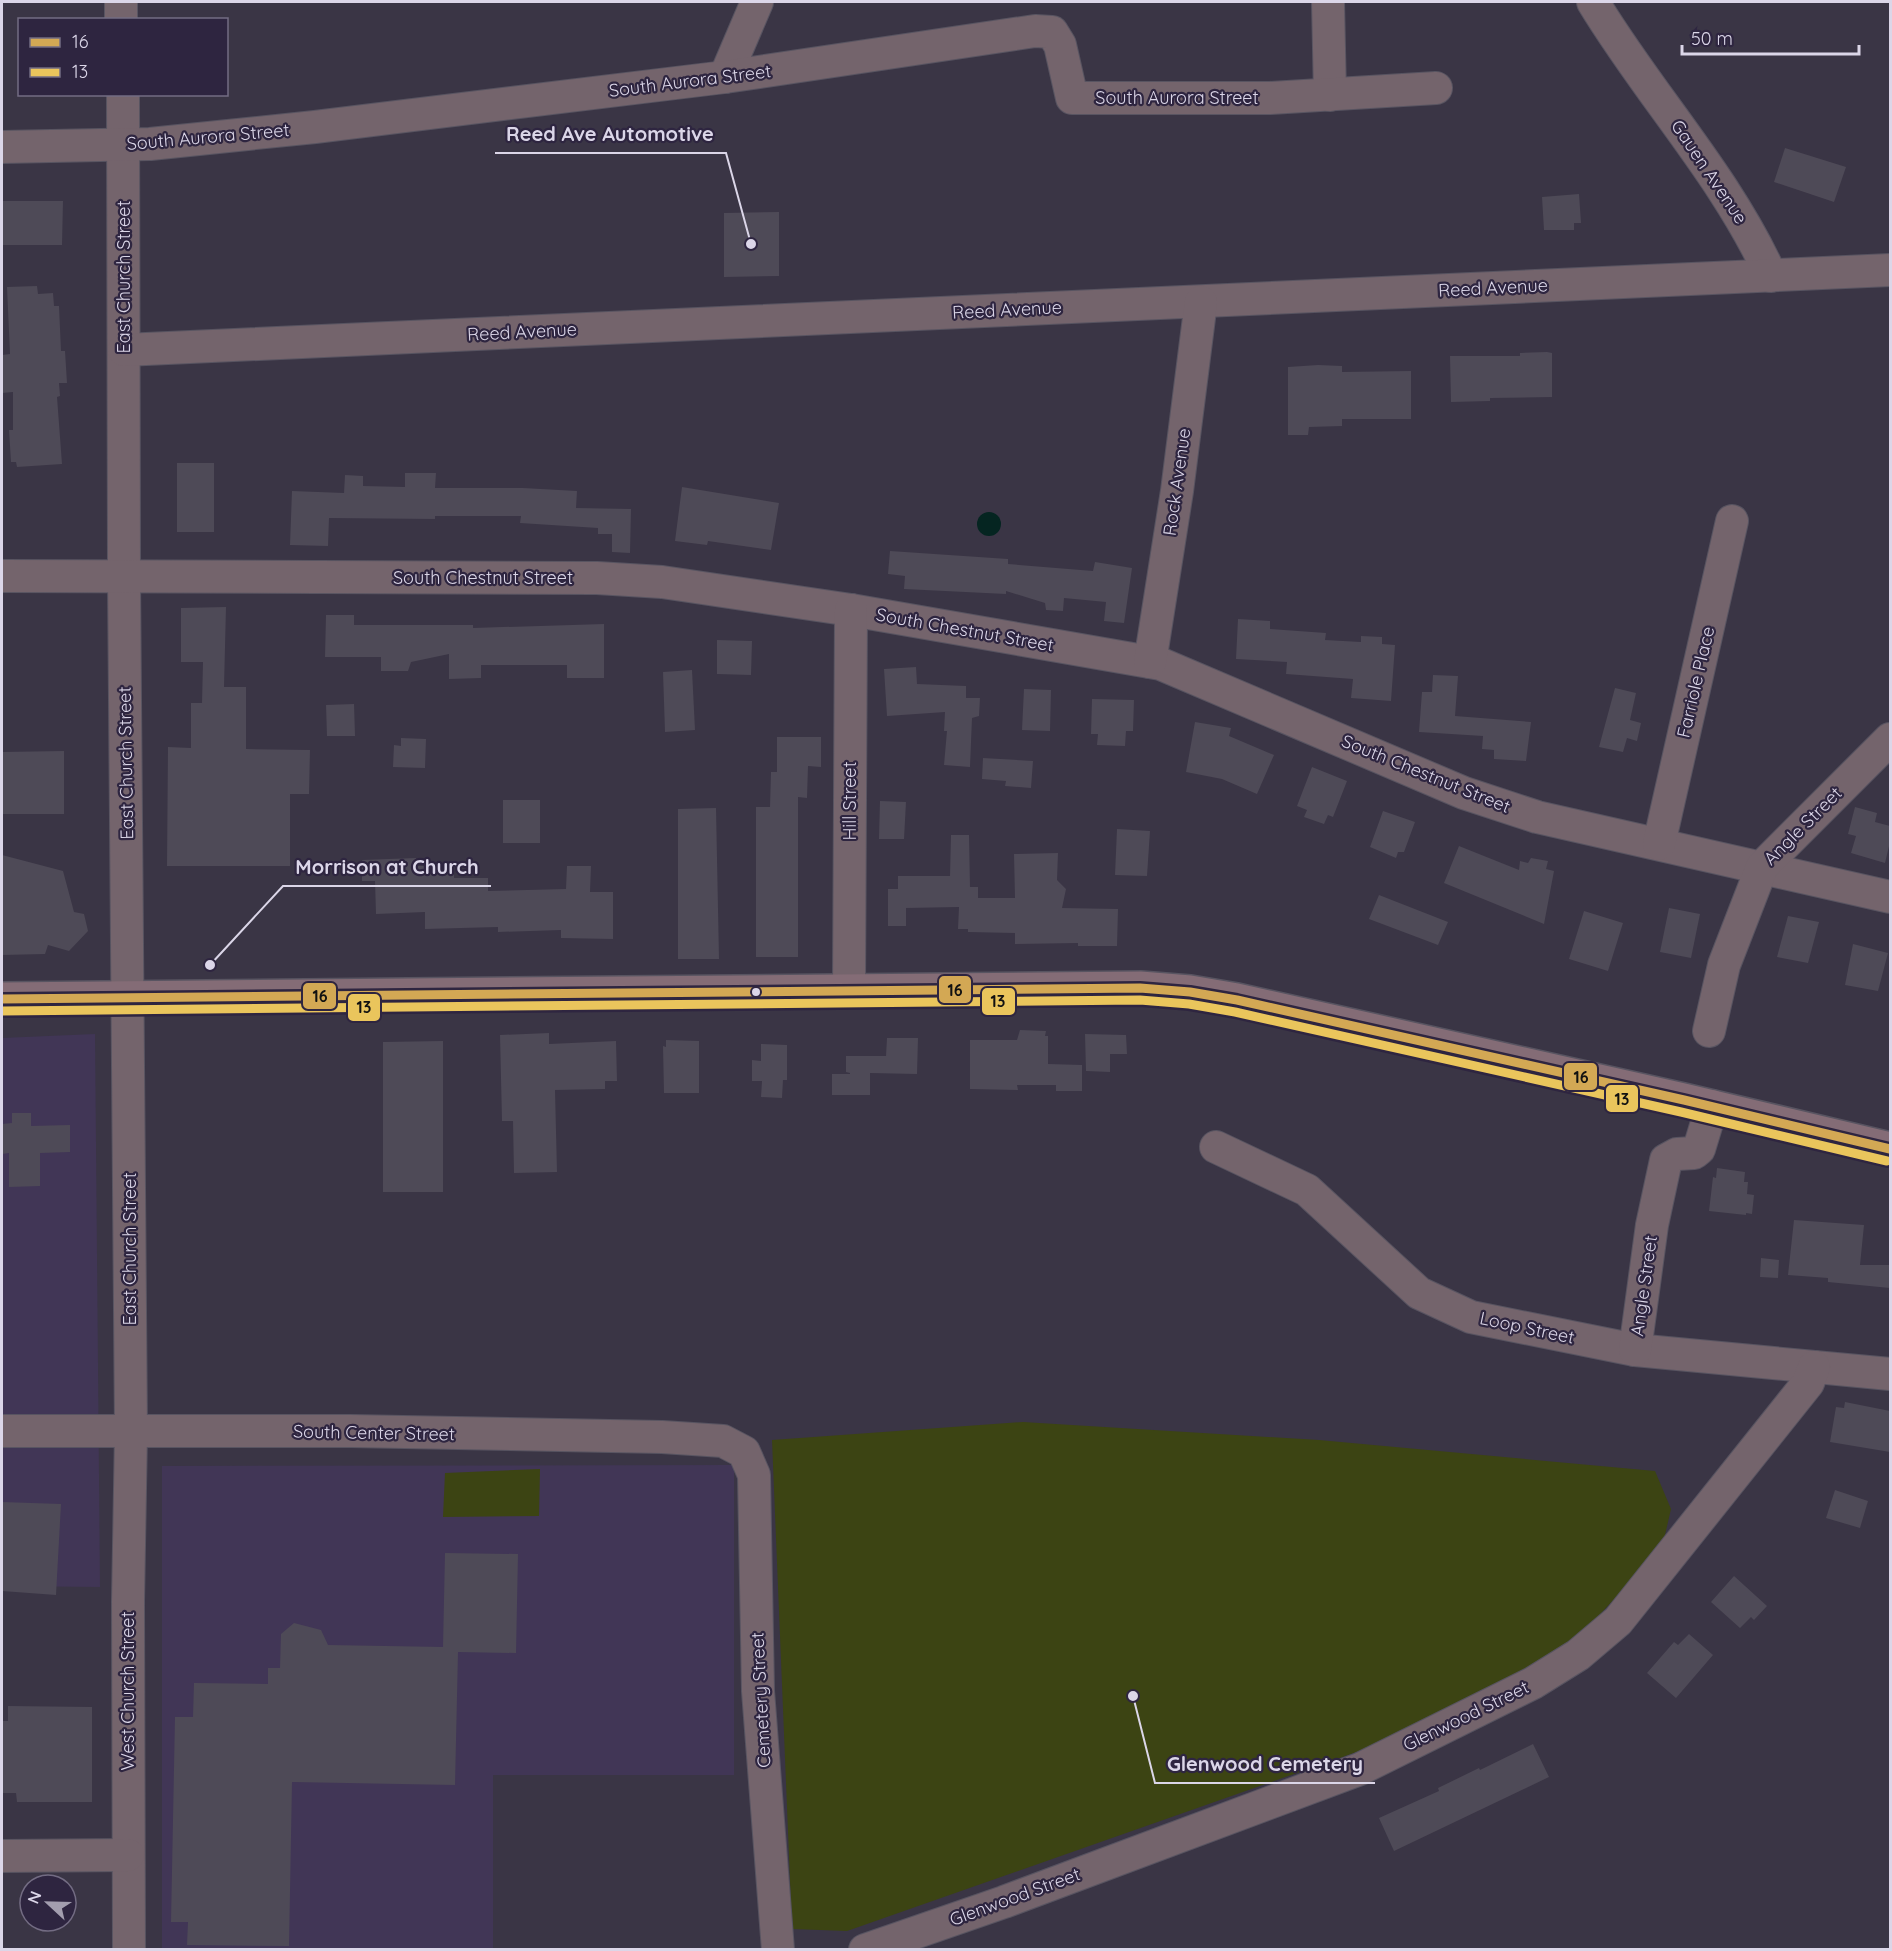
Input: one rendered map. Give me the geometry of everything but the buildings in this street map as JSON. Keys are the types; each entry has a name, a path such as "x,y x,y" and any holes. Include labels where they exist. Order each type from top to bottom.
{"main road":[{"path":"2,999 1140,988 1190,992 1237,1000 1712,1106 1890,1149"}],"street":[{"path":"121,2 122,18"},
{"path":"725,77 757,2"},
{"path":"1328,2 1330,95"},
{"name":"Gauen Avenue","path":"1593,2 1721,188 1749,232 1770,276"},
{"name":"South Aurora Street","path":"2,147 124,145 315,127 725,77 1035,31 1052,32 1060,45 1072,98 1270,98 1436,88"},
{"name":"East Church Street","path":"123,96 124,577 131,1432"},
{"name":"Reed Avenue","path":"124,350 1890,270"},
{"name":"Rock Avenue","path":"1150,662 1201,302"},
{"name":"Farriole Place","path":"1659,844 1732,520"},
{"name":"South Chestnut Street","path":"2,576 597,578 662,582 852,610 1161,664 1464,793 1537,817 1890,897"},
{"name":"Hill Street","path":"849,991 852,610"},
{"name":"Angle Street","path":"1709,1032 1724,965 1762,867 1890,739"},
{"name":"Angle Street","path":"1635,1350 1652,1225 1666,1160 1677,1154 1694,1153 1700,1149 1712,1106"},
{"name":"Loop Street","path":"1216,1146 1308,1190 1419,1293 1471,1317 1635,1350 1890,1374"},
{"name":"Glenwood Street","path":"865,1950 1004,1902 1360,1769 1533,1683 1578,1655 1618,1621 1808,1383 1814,1367"},
{"name":"South Center Street","path":"2,1431 351,1431 662,1437 723,1441 744,1452"},
{"name":"West Church Street","path":"129,1950 128,1602 131,1432"},
{"name":"Cemetery Street","path":"744,1452 754,1475 758,1691 778,1950"},
{"path":"2,1856 128,1855"}],"shaded area":[{"path":"989,512 998,515 1001,524 998,533 989,536 980,533 977,524 980,515"},
{"path":"95,1034 100,1587 2,1586 2,1038"},
{"path":"734,1465 734,1775 493,1775 493,1949 162,1950 162,1466"}],"green space":[{"path":"1023,1422 1319,1440 1655,1471 1671,1509 1662,1548 1561,1656 1405,1735 847,1931 792,1929 772,1440"},
{"path":"540,1469 539,1516 443,1517 445,1473"}],"transit line":[{"name":"16","path":"2,999 1140,988 1190,992 1237,1000 1684,1100 1890,1149"},
{"name":"13","path":"2,1011 1140,1000 1189,1004 1235,1012 1681,1112 1887,1161"}],"place":[{"name":"Reed Ave Automotive","path":"751,244"},
{"name":"Morrison at Church","path":"210,965"},
{"name":"Glenwood Cemetery","path":"1133,1696"}]}
